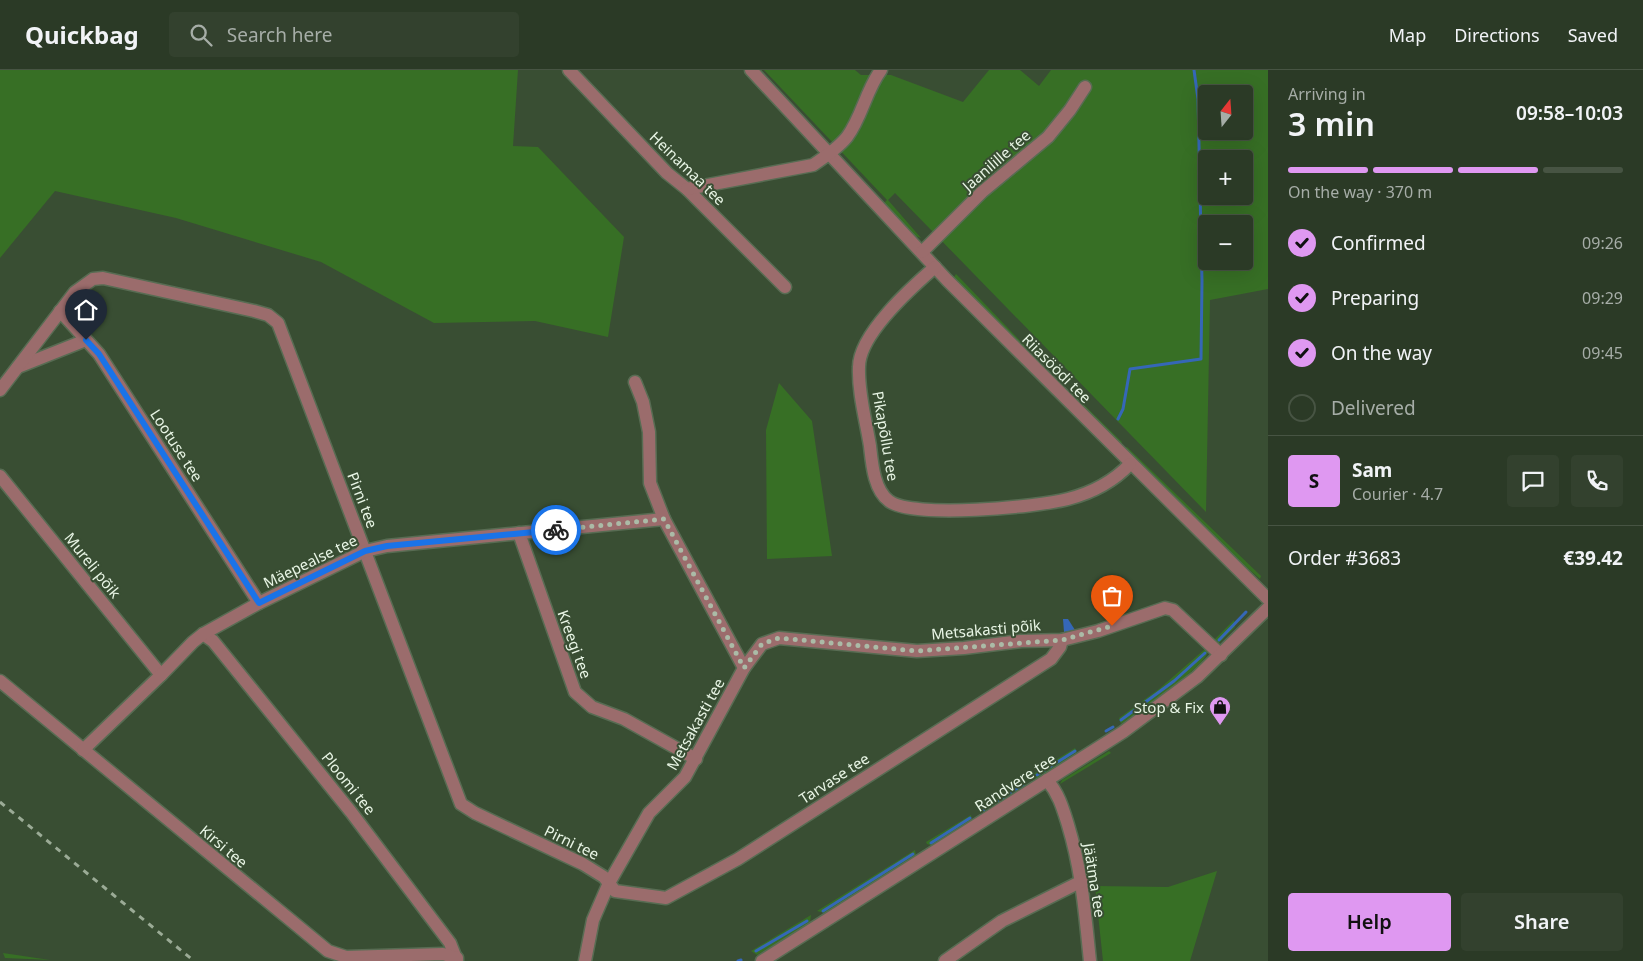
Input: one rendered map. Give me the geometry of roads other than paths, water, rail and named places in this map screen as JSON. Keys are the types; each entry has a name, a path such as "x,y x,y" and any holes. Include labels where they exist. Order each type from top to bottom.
{"street":[{"name":"Heinamaa tee","path":"569,70 667,173 687,189 786,287"},
{"name":"Riiasöödi tee","path":"751,70 935,267 1268,600"},
{"path":"687,189 813,164 830,153 847,136 874,79 881,70"},
{"name":"Jaanilille tee","path":"922,252 982,192 1048,137 1070,110 1085,87"},
{"name":"Pikapõllu tee","path":"935,267 878,324 858,366 872,458 880,493 890,503 935,510 988,510 1068,499 1096,489 1130,464"},
{"name":"Pirni tee","path":"60,310 85,284 93,279 103,278 254,311 268,315 278,323 462,804 475,813 583,864 604,877 609,883"},
{"path":"0,390 60,310"},
{"name":"Lootuse tee","path":"60,310 99,354 259,603"},
{"path":"18,367 86,340"},
{"path":"635,382 643,402 649,432 650,483 664,519 744,668"},
{"name":"Mureli põik","path":"0,476 161,675"},
{"name":"Mäepealse tee","path":"83,750 203,634 259,603 365,551 387,546 664,519"},
{"name":"Kreegi tee","path":"518,533 575,692 592,707 624,719 696,760"},
{"name":"Metsakasti põik","path":"744,668 762,644 779,638 917,651 1062,640 1098,631 1165,608 1172,610 1221,655"},
{"name":"Randvere tee","path":"762,961 1123,732 1177,694 1221,655 1268,608"},
{"name":"Ploomi tee","path":"203,634 213,641 352,812 450,943 457,960"},
{"name":"Tarvase tee","path":"609,883 615,892 650,897 666,898 685,890 738,859 1051,659 1060,647 1062,640"},
{"name":"Metsakasti tee","path":"585,961 593,920 609,883 649,813 686,777 744,668"},
{"name":"Kirsi tee","path":"0,682 328,951 346,957 443,954 457,960"},
{"name":"Jäätma tee","path":"1048,780 1056,790 1079,860 1090,961"},
{"path":"949,960 1002,921 1082,881"}],"water":[{"path":"1063,619 1068,619 1075,630 1064,632"}],"waterway":[{"path":"1118,419 1123,409 1130,369 1201,359 1202,281 1198,99 1194,70"},
{"path":"1219,640 1246,612"},
{"path":"1121,720 1174,681 1205,653"},
{"path":"1106,731 1113,727"},
{"path":"1037,775 1075,751"},
{"path":"983,810 1024,784"},
{"path":"931,843 970,818"},
{"path":"823,911 913,854"},
{"path":"756,951 807,921"}],"railway":[{"path":"0,802 194,961"}],"place":[{"name":"Stop & Fix","path":"1220,726"}]}
